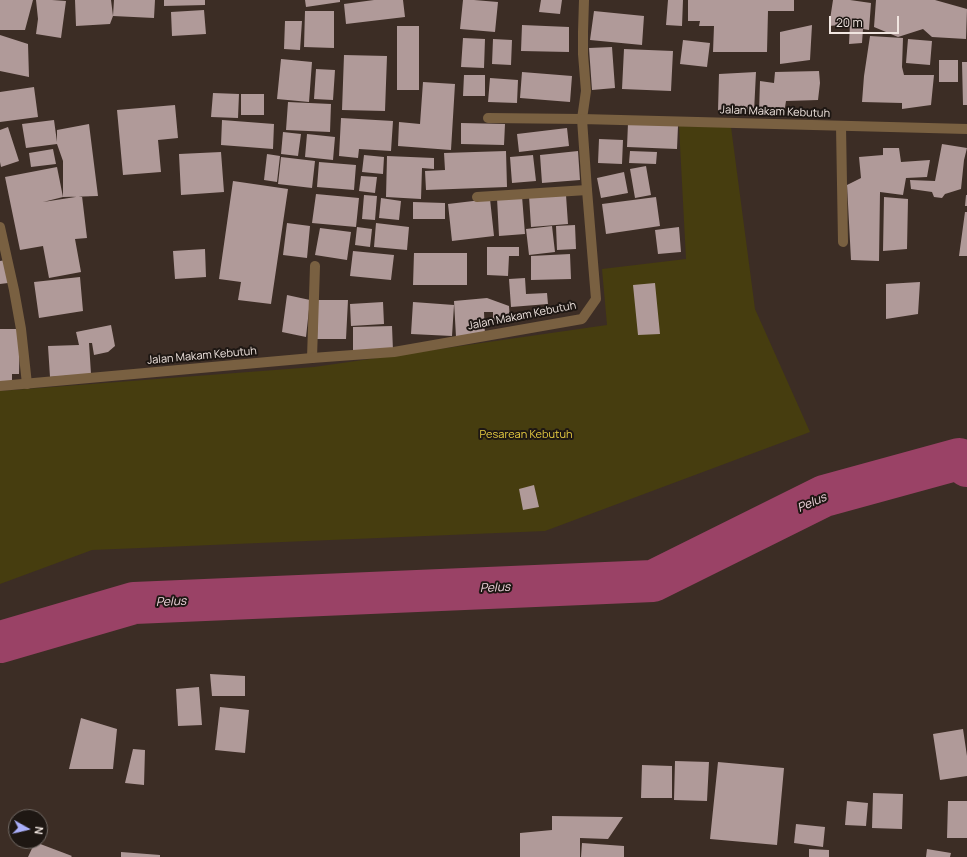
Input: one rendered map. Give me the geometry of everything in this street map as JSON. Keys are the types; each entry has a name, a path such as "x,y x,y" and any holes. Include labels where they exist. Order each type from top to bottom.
{"street":[{"path":"488,118 582,119 586,90 583,39 584,0"},
{"name":"Jalan Makam Kebutuh","path":"0,386 394,352 582,319 596,299 582,119 967,129"},
{"path":"841,126 843,242"},
{"path":"477,197 587,190"},
{"path":"0,227 20,321 27,384"},
{"path":"312,358 315,266"}],"green space":[{"name":"Pesarean Kebutuh","path":"679,126 731,127 755,309 810,432 545,531 92,550 0,584 0,391 314,367 607,325 602,269 686,259"}],"building":[{"path":"0,0 33,0 25,30 0,30"},
{"path":"36,0 66,1 61,38 36,34 38,19"},
{"path":"75,0 111,0 113,16 110,24 76,26"},
{"path":"114,0 155,0 154,18 113,16"},
{"path":"164,0 205,0 205,5 164,6"},
{"path":"305,0 340,0 340,2 306,7"},
{"path":"374,0 403,0 405,17 346,24 344,4"},
{"path":"463,0 498,2 495,32 460,29"},
{"path":"541,0 562,0 560,14 539,12"},
{"path":"668,0 683,0 682,26 666,25"},
{"path":"688,0 794,0 794,11 768,11 767,52 713,52 714,26 699,26 700,21 688,21"},
{"path":"833,0 850,0 871,3 869,30 863,29 862,43 849,44 850,24 829,26"},
{"path":"876,0 935,0 967,9 966,39 932,37 923,29 898,37 874,27"},
{"path":"204,10 206,34 172,36 171,12"},
{"path":"305,11 334,11 334,48 304,47"},
{"path":"594,11 644,16 642,45 590,40"},
{"path":"285,21 302,21 300,50 284,49"},
{"path":"522,25 569,27 569,52 521,51"},
{"path":"812,25 810,60 780,64 780,32"},
{"path":"397,26 419,26 419,90 397,90"},
{"path":"0,35 28,44 29,77 0,71"},
{"path":"870,36 903,38 902,67 904,75 934,75 931,105 902,109 902,103 862,102"},
{"path":"463,38 485,39 484,68 461,67"},
{"path":"493,39 512,40 511,65 492,64"},
{"path":"908,39 932,41 930,65 906,63"},
{"path":"683,40 710,43 707,67 680,64"},
{"path":"612,47 615,88 592,90 589,48"},
{"path":"624,49 673,51 671,91 622,89"},
{"path":"344,55 387,56 385,111 342,110"},
{"path":"281,59 312,62 309,102 277,99"},
{"path":"939,60 958,60 958,82 939,82"},
{"path":"962,62 967,62 967,105 963,105"},
{"path":"316,69 335,70 333,100 314,99"},
{"path":"819,71 820,83 818,100 786,101 784,114 759,113 760,81 774,83 775,72"},
{"path":"522,72 572,76 570,102 520,98"},
{"path":"756,72 754,112 718,111 719,74"},
{"path":"464,75 485,75 485,96 463,96"},
{"path":"490,78 518,80 517,103 488,102"},
{"path":"423,82 455,84 451,150 398,146 399,122 420,124"},
{"path":"34,87 38,117 0,122 0,92"},
{"path":"213,93 239,94 238,118 211,117"},
{"path":"241,94 264,94 264,115 241,115"},
{"path":"288,102 331,104 330,132 286,130"},
{"path":"175,105 178,138 158,140 161,172 123,175 117,110"},
{"path":"341,118 393,121 391,151 359,149 358,158 339,156"},
{"path":"54,120 57,142 57,130 89,124 98,196 63,197 63,161 57,144 26,148 22,124"},
{"path":"222,120 274,124 273,149 221,145"},
{"path":"461,123 505,124 504,145 461,144"},
{"path":"628,123 678,126 677,149 627,147"},
{"path":"8,127 19,161 1,167 0,130"},
{"path":"567,128 569,146 519,152 517,134"},
{"path":"283,132 301,134 298,156 281,154"},
{"path":"307,134 335,137 333,160 305,157"},
{"path":"599,139 623,140 622,164 598,163"},
{"path":"942,144 967,148 964,160 961,189 945,194 942,198 934,197 932,192 911,189 910,180 935,181"},
{"path":"883,148 899,148 901,162 930,160 927,177 906,178 903,195 880,192 879,261 851,260 847,185 861,178 859,157 883,155"},
{"path":"53,149 56,164 31,167 29,153"},
{"path":"506,151 507,187 426,190 425,171 445,170 444,153"},
{"path":"578,151 580,180 542,183 540,155"},
{"path":"630,151 657,152 656,164 629,163"},
{"path":"221,152 224,192 181,195 179,154"},
{"path":"267,154 280,156 277,182 264,180"},
{"path":"364,155 384,157 383,174 362,172"},
{"path":"533,155 536,181 512,183 510,157"},
{"path":"387,156 434,158 434,169 422,168 421,199 386,197"},
{"path":"281,157 315,161 312,188 278,184"},
{"path":"319,162 356,165 354,190 317,187"},
{"path":"646,166 651,195 635,198 630,169"},
{"path":"57,167 63,197 43,202 82,196 87,238 75,239 81,272 49,278 43,246 20,250 5,177"},
{"path":"624,172 628,193 601,198 597,178"},
{"path":"361,176 377,177 375,193 359,191"},
{"path":"233,181 288,189 271,304 238,300 241,282 219,279"},
{"path":"316,194 359,198 356,227 312,223"},
{"path":"364,195 377,196 375,220 362,219"},
{"path":"566,195 568,224 531,227 529,196"},
{"path":"966,195 967,206 965,206"},
{"path":"522,196 525,234 499,236 497,198"},
{"path":"656,197 660,226 606,234 602,204"},
{"path":"884,197 908,199 907,249 883,251"},
{"path":"381,198 401,201 399,220 379,218"},
{"path":"490,199 494,236 452,241 448,204"},
{"path":"413,202 445,203 445,219 413,219"},
{"path":"965,212 967,212 967,256 959,256"},
{"path":"287,223 310,226 307,258 283,255"},
{"path":"376,223 409,227 407,250 374,247"},
{"path":"575,225 576,249 557,250 556,226"},
{"path":"552,226 555,252 529,255 526,229"},
{"path":"357,227 372,229 370,247 355,245"},
{"path":"679,227 681,252 658,254 655,230"},
{"path":"320,228 351,232 347,260 315,255"},
{"path":"487,247 519,247 519,256 509,256 508,276 487,275"},
{"path":"205,249 206,277 175,279 173,251"},
{"path":"353,251 394,255 391,280 350,276"},
{"path":"414,253 467,253 467,285 413,285"},
{"path":"570,254 571,279 531,280 531,256"},
{"path":"6,260 8,283 0,284 0,261"},
{"path":"80,277 83,311 39,318 34,282"},
{"path":"525,278 526,294 547,293 548,304 511,307 509,279"},
{"path":"920,282 918,314 886,319 886,284"},
{"path":"655,283 660,334 638,335 633,285"},
{"path":"287,295 310,300 306,337 282,332"},
{"path":"487,298 509,306 510,322 493,323 493,312 484,312 485,336 456,337 454,301"},
{"path":"318,300 348,300 346,339 317,339"},
{"path":"383,302 384,324 351,326 350,304"},
{"path":"413,302 454,305 452,336 411,334"},
{"path":"111,325 115,346 108,352 94,355 92,343 89,343 91,374 50,377 48,346 79,345 76,332"},
{"path":"392,326 393,351 353,352 353,327"},
{"path":"0,329 20,329 19,374 12,374 12,384 0,384"},
{"path":"534,485 539,507 523,510 519,489"},
{"path":"210,674 245,676 245,696 212,696"},
{"path":"199,687 202,725 178,726 176,689"},
{"path":"220,707 249,710 245,753 215,750"},
{"path":"81,718 117,729 113,769 69,769"},
{"path":"963,729 967,756 967,776 940,780 933,734"},
{"path":"133,749 145,750 144,785 125,783"},
{"path":"675,761 709,762 707,801 674,800"},
{"path":"718,762 784,768 777,845 710,839"},
{"path":"642,765 672,766 672,798 641,798"},
{"path":"873,793 903,794 902,829 872,828"},
{"path":"847,801 868,803 866,826 845,825"},
{"path":"948,801 967,801 967,838 947,838"},
{"path":"552,816 623,817 608,839 580,838 580,857 520,857 520,833 552,830"},
{"path":"796,824 825,827 823,847 794,843"},
{"path":"582,843 624,846 624,857 581,857"},
{"path":"48,847 72,856 71,857 28,857 32,849 48,849"},
{"path":"809,849 829,850 829,857 809,857"},
{"path":"927,849 951,853 950,857 926,857"},
{"path":"121,852 160,855 160,857 121,857"}],"waterway":[{"name":"Pelus","path":"0,642 134,603 653,581 824,496 959,459 967,466"}]}
